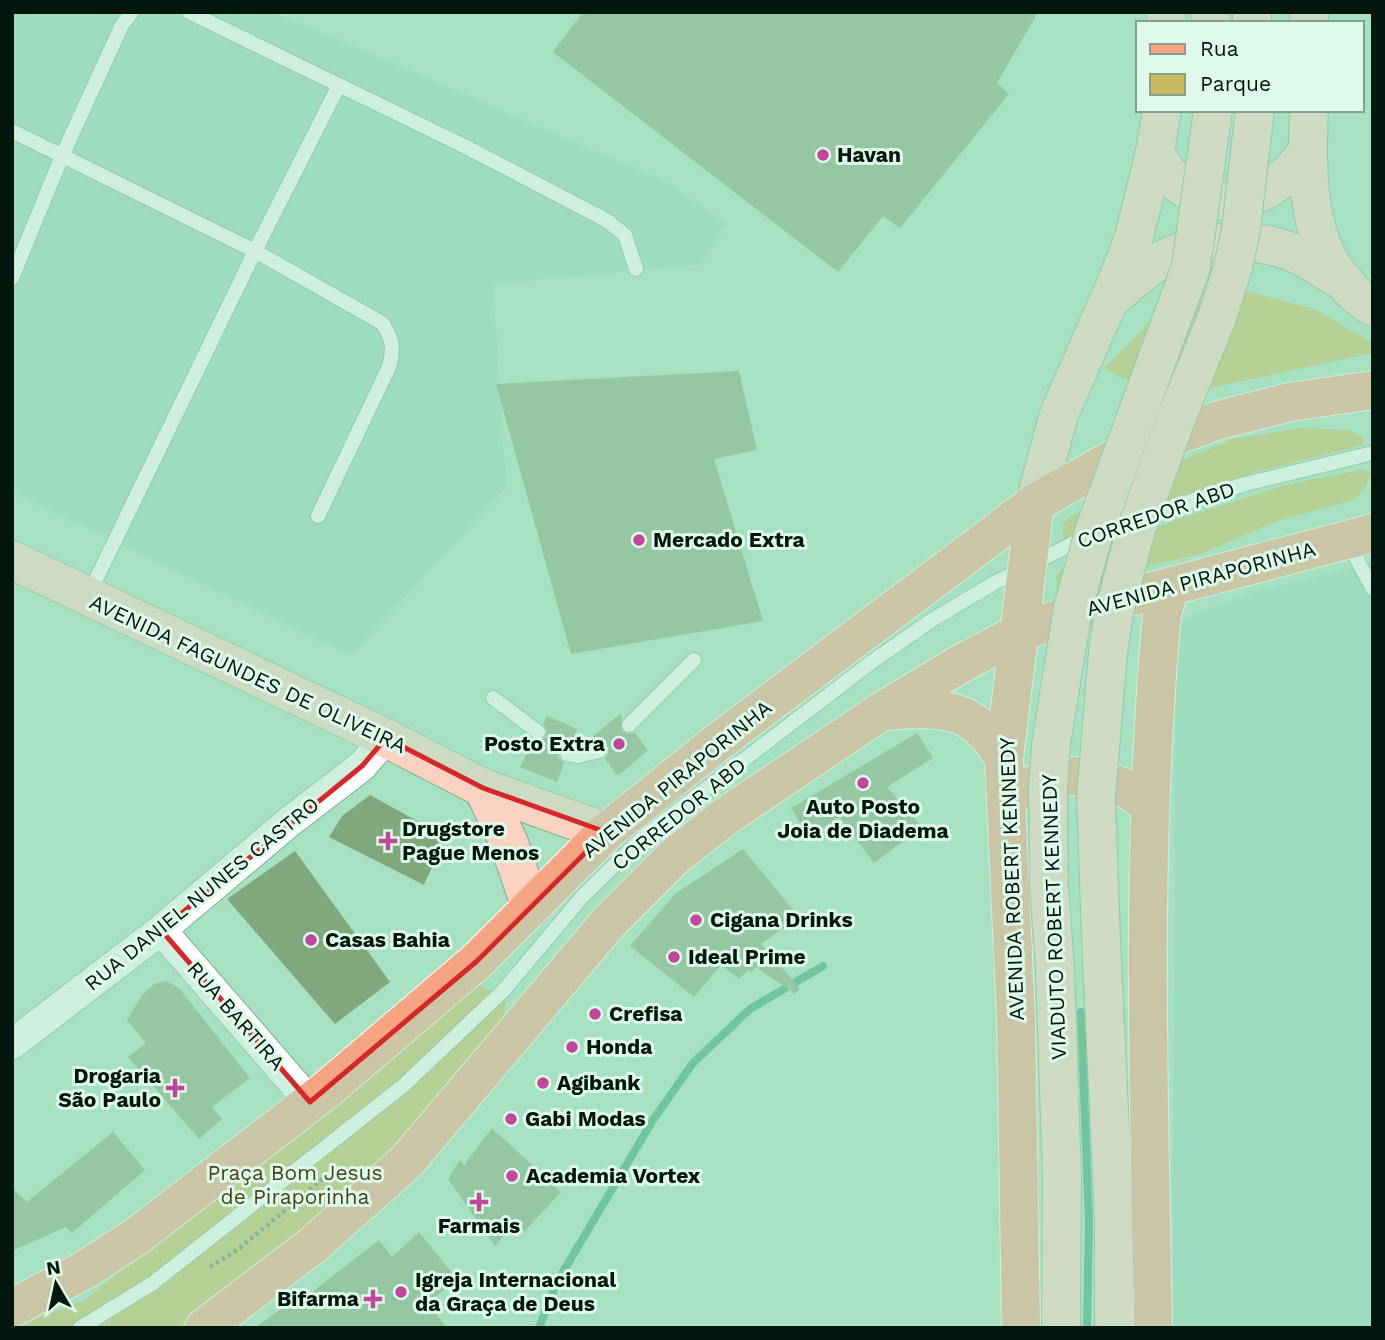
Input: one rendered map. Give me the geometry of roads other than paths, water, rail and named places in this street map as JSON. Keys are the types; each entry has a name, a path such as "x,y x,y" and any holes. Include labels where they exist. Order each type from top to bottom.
{"main road":[{"name":"AVENIDA ROBERT KENNEDY","path":"1021,1328 1016,1018 1004,758 1035,503 1051,435 1134,237 1156,152 1162,112"},
{"name":"VIADUTO ROBERT KENNEDY","path":"1061,1328 1062,1179 1047,819 1051,745 1073,608 1083,567 1135,416 1176,315 1191,267 1213,112"},
{"path":"1114,1328 1114,1217 1097,880 1096,798 1108,652 1115,608 1136,530 1177,416 1218,315 1233,267 1241,229 1255,112"},
{"path":"1309,112 1308,190 1315,224 1323,246 1359,295"},
{"path":"1156,152 1167,174 1180,186 1192,194 1221,199 1253,197 1271,189 1292,172 1307,151"},
{"path":"1107,303 1153,265 1197,246 1217,243 1255,242 1300,255 1359,295"},
{"name":"AVENIDA PIRAPORINHA","path":"12,1308 83,1271 137,1236 310,1102 392,1036 531,908 606,832 729,734 1035,503 1115,458 1219,420 1290,402 1373,390"},
{"name":"AVENIDA PIRAPORINHA","path":"204,1328 313,1245 407,1161 609,922 674,857 726,816 882,711 962,663 1021,632 1092,607 1359,536"},
{"name":"AVENIDA FAGUNDES DE OLIVEIRA","path":"12,560 386,738 483,788 606,832"},
{"path":"1153,1328 1147,1031 1149,806 1158,652 1162,614 1170,587"},
{"path":"882,711 931,708 966,715 984,728 1004,758"},
{"path":"1005,802 1043,781 1073,775 1116,783 1133,791 1149,806"},
{"path":"483,788 509,844 531,908"}],"street":[{"name":"RUA DANIEL NUNES CASTRO","path":"17,1032 161,930 289,822 362,766 386,738"},
{"name":"RUA BARTIRA","path":"161,930 310,1102"}],"lane":[{"path":"12,278 62,156 122,25 132,12"},
{"path":"189,12 338,87 453,140 619,227 625,235 636,269"},
{"path":"88,598 255,251 338,87"},
{"path":"12,131 255,251 382,323 391,336 394,351 389,367 318,516"},
{"name":"CORREDOR ABD","path":"80,1328 153,1283 404,1085 503,990 582,897 643,837 873,661 932,620 1029,565 1120,525 1245,484 1373,453"},
{"path":"1359,536 1373,589"},
{"path":"629,725 694,660"},
{"path":"493,698 538,732"},
{"path":"567,754 578,756 599,751"}],"waterway":[{"path":"539,1328 557,1282 653,1120 693,1063 750,1009 823,966"},
{"path":"1081,1012 1089,1223 1087,1328"}],"place":[{"name":"Havan","path":"823,155"},
{"name":"Mercado Extra","path":"639,540"},
{"name":"Posto Extra","path":"619,744"},
{"name":"Auto Posto Joia de Diadema","path":"863,783"},
{"name":"Drugstore Pague Menos","path":"388,841"},
{"name":"Cigana Drinks","path":"696,920"},
{"name":"Casas Bahia","path":"311,940"},
{"name":"Ideal Prime","path":"674,957"},
{"name":"Crefisa","path":"595,1014"},
{"name":"Honda","path":"572,1047"},
{"name":"Agibank","path":"543,1083"},
{"name":"Drogaria São Paulo","path":"175,1088"},
{"name":"Gabi Modas","path":"511,1119"},
{"name":"Academia Vortex","path":"512,1176"},
{"name":"Farmais","path":"479,1202"},
{"name":"Igreja Internacional da Graça de Deus","path":"401,1292"},
{"name":"Bifarma","path":"373,1299"}],"park label":[{"name":"Praça Bom Jesus de Piraporinha","path":"295,1185"}]}
